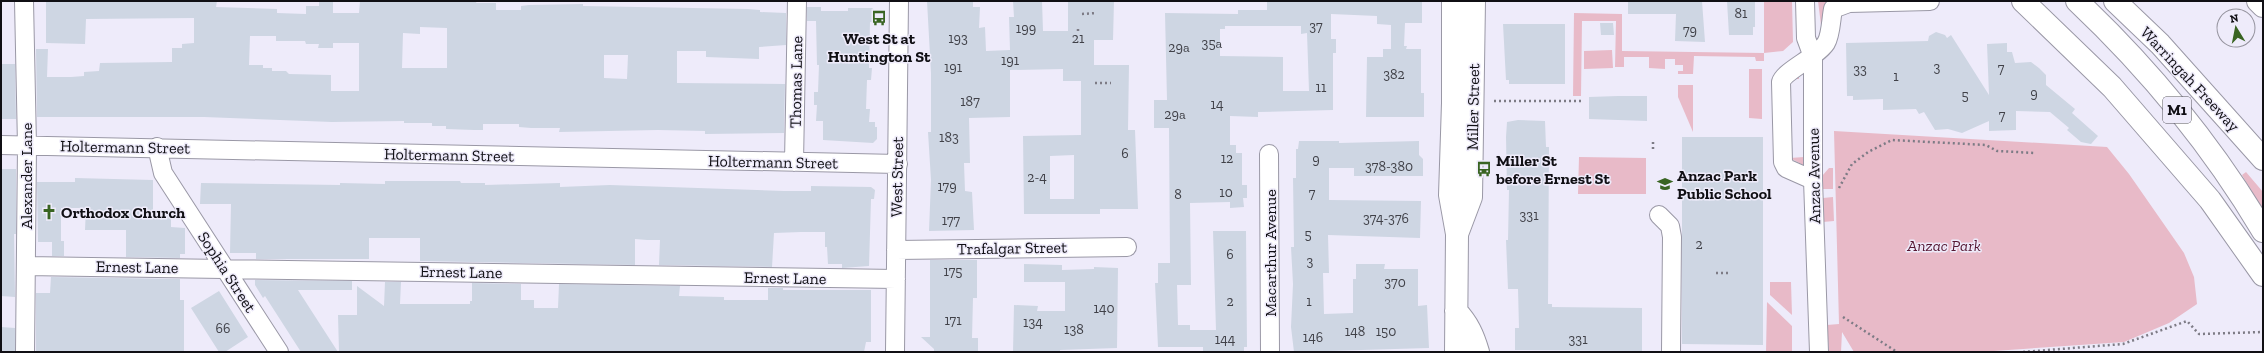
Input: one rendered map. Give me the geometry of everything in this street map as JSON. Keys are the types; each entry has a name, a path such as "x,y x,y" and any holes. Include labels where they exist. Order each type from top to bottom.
{"main road":[{"name":"Miller Street","path":"1452,1 1453,103 1450,196 1457,234 1456,352"},
{"name":"Miller Street","path":"1457,234 1471,197 1474,1"},
{"path":"2023,1 2112,87 2210,200 2263,275"},
{"name":"Warringah Freeway","path":"2077,1 2123,46 2169,100 2221,168 2263,231"},
{"name":"Warringah Freeway","path":"2115,1 2160,44 2263,159"},
{"path":"2258,1 2263,6"},
{"path":"1456,311 1466,322 1473,334 1478,352"}],"street":[{"name":"Alexander Lane","path":"24,1 27,146 25,352"},
{"name":"Thomas Lane","path":"794,162 797,1"},
{"name":"West Street","path":"895,352 899,1"},
{"name":"Anzac Avenue","path":"1805,1 1806,38 1813,57 1813,180 1819,352"},
{"path":"1813,180 1786,168 1783,162 1781,82 1784,76 1813,57 1827,42 1832,9 1849,3 1930,1"},
{"name":"Holtermann Street","path":"1,146 898,164"},
{"name":"Sophia Street","path":"157,148 163,173 279,352"},
{"name":"Macarthur Avenue","path":"1269,154 1270,352"},
{"path":"1659,215 1670,226 1672,237 1671,352"},
{"name":"Trafalgar Street","path":"896,250 1127,247"},
{"name":"Ernest Lane","path":"26,266 896,279"}],"path":[{"path":"1082,14 1096,13"},
{"path":"1078,26 1078,31"},
{"path":"1095,83 1110,82"},
{"path":"1494,101 1581,101"},
{"path":"1839,188 1852,164 1868,152 1892,140 1986,145 1997,151 2035,153"},
{"path":"1653,142 1653,150"},
{"path":"1716,273 1730,274"},
{"path":"1843,317 1897,352"},
{"path":"2023,352 2123,344 2187,321 2199,334 2261,332"}],"green space":[{"path":"1764,1 1792,1 1793,42 1783,51 1764,53"},
{"path":"1818,1 1840,1 1830,5 1821,25"},
{"path":"1574,13 1622,14 1622,51 1764,53 1764,61 1756,61 1755,57 1694,56 1693,74 1678,74 1678,71 1683,71 1683,65 1675,65 1675,59 1665,59 1665,69 1649,68 1649,57 1624,57 1624,67 1615,67 1616,21 1582,21 1581,96 1573,96"},
{"path":"1612,50 1613,68 1584,69 1584,51"},
{"path":"1749,69 1762,69 1762,119 1749,118"},
{"path":"1799,71 1799,79 1788,79 1790,158 1786,79"},
{"path":"1678,85 1693,85 1693,132 1678,97"},
{"name":"Anzac Park","path":"1834,131 2107,147 2129,174 2184,253 2194,277 2197,304 2169,323 2124,342 1979,352 1854,352 1842,332 1841,352 1829,352 1827,325 1839,324"},
{"path":"1579,157 1646,158 1646,194 1578,194"},
{"path":"1804,157 1803,165 1790,158"},
{"path":"1829,168 1833,168 1833,189 1821,189 1822,176"},
{"path":"2246,172 2263,192 2263,210 2242,175"},
{"path":"1833,197 1834,221 1823,222 1823,198"},
{"path":"1770,282 1791,282 1792,315 1770,295"},
{"path":"1767,302 1792,326 1792,352 1766,352"}],"building":[{"path":"46,1 217,1 216,7 277,9 277,13 306,14 306,6 319,6 319,1 333,1 333,13 359,13 360,1 477,1 476,3 496,3 496,10 521,10 521,6 529,5 583,4 583,6 748,9 760,10 760,12 786,13 786,45 759,47 759,59 706,57 706,51 677,51 677,83 785,84 784,133 705,134 705,131 658,130 559,132 560,128 519,127 519,124 483,124 483,130 474,130 446,129 446,126 432,126 432,123 404,123 404,121 332,122 204,117 37,117 36,49 48,49 47,77 84,76 84,72 99,71 100,63 172,62 172,48 182,48 182,44 194,43 194,18 86,19 85,44 46,43","holes":["420,27 447,28 447,68 402,68 403,33 420,34","250,36 276,36 276,41 305,41 306,44 319,44 318,48 333,48 333,43 359,43 359,91 331,91 331,75 289,74 286,71 272,71 272,68 263,68 263,65 249,65","604,55 628,55 627,79 604,78"]},
{"path":"927,1 973,1 973,7 980,7 979,28 985,27 986,51 1010,50 1009,17 1014,17 1013,1 1042,1 1043,31 1068,31 1068,1 1114,1 1113,40 1094,40 1094,65 1129,65 1128,130 1135,130 1138,209 1100,209 1100,214 1024,214 1023,136 1081,135 1081,81 1063,81 1063,69 1010,70 1010,117 969,118 970,163 964,163 965,191 972,192 974,230 929,231 931,180 928,132 931,132 931,73","holes":["1074,155 1074,199 1050,199 1050,156"]},
{"path":"1267,1 1422,2 1422,23 1405,23 1404,46 1407,46 1406,49 1421,49 1421,93 1424,93 1424,117 1366,117 1367,57 1383,57 1383,49 1391,49 1391,25 1377,24 1377,16 1331,14 1331,39 1336,39 1336,53 1333,53 1333,110 1258,112 1258,117 1230,116 1230,145 1236,145 1236,153 1242,153 1242,185 1247,185 1247,198 1243,198 1244,207 1230,208 1230,202 1190,203 1191,285 1177,285 1178,325 1190,325 1190,330 1216,330 1213,231 1246,231 1247,347 1244,347 1244,352 1203,352 1203,347 1158,347 1155,283 1158,283 1158,263 1170,263 1169,128 1154,128 1154,100 1167,100 1165,13 1238,14 1238,10 1267,10","holes":["1225,26 1301,26 1301,34 1307,33 1309,91 1283,91 1283,57 1220,56 1220,29 1225,29"]},
{"path":"1628,1 1702,1 1705,42 1675,41 1676,14 1628,14"},
{"path":"1727,1 1755,1 1755,27 1753,27 1753,35 1729,35"},
{"path":"807,7 821,7 821,11 848,11 848,8 872,8 876,11 876,22 870,22 869,68 872,68 871,80 867,80 866,109 870,109 869,122 875,122 875,127 877,127 877,139 873,143 823,140 823,121 816,121 817,105 814,105 814,92 818,92 819,65 817,65 816,21 807,21"},
{"path":"1600,23 1613,23 1614,35 1601,35"},
{"path":"1503,24 1565,24 1565,84 1509,84 1509,80 1506,80"},
{"path":"1936,32 1945,35 1947,38 1951,35 1989,95 1987,44 2007,43 2007,52 2012,52 2015,63 2031,62 2039,68 2046,75 2046,85 2075,109 2072,113 2098,136 2091,144 2081,142 2067,130 2069,128 2050,112 2016,111 2016,130 1989,131 1989,121 1962,133 1948,129 1935,130 1924,112 1919,114 1916,109 1883,110 1883,99 1853,100 1853,96 1847,96 1846,43 1928,41 1929,36"},
{"path":"1,64 15,64 16,119 1,119"},
{"path":"1647,96 1647,121 1589,119 1589,97"},
{"path":"1518,120 1545,121 1546,147 1549,147 1548,304 1552,304 1552,307 1642,308 1642,351 1515,350 1515,328 1519,328 1518,289 1508,289 1506,240 1508,240 1509,190 1507,190 1506,137 1507,122"},
{"path":"1682,137 1763,137 1763,345 1682,344"},
{"path":"1299,141 1339,141 1339,143 1419,141 1419,155 1423,159 1423,176 1354,176 1354,168 1329,168 1329,200 1421,201 1420,238 1328,235 1329,273 1323,273 1324,314 1353,313 1353,279 1356,279 1356,264 1385,264 1384,269 1418,269 1418,306 1427,305 1429,348 1294,352 1291,327 1293,284 1291,247 1294,247 1293,178 1296,178 1296,149 1298,149"},
{"path":"1,169 16,169 16,234 14,234 15,297 1,296"},
{"path":"75,178 153,180 153,211 171,211 171,227 185,228 185,254 180,254 180,258 126,257 126,230 85,230 86,208 61,208 61,241 64,241 64,256 52,256 52,242 38,242 37,182 75,182"},
{"path":"385,181 460,181 461,183 485,183 485,185 560,183 560,187 610,185 784,191 811,191 811,186 871,187 875,190 874,199 871,199 869,266 842,268 842,264 828,264 827,247 825,247 825,232 774,233 772,267 659,265 660,240 635,239 635,265 420,261 420,238 369,238 369,259 256,259 256,253 230,253 231,204 200,204 201,183 340,185 340,183 385,184"},
{"path":"930,260 977,260 977,298 973,298 972,338 978,338 978,352 934,352 934,349 921,337 930,337"},
{"path":"1024,264 1062,265 1062,270 1094,269 1094,267 1118,268 1117,348 1060,350 1060,352 1013,352 1014,305 1038,306 1037,311 1065,311 1065,282 1024,282"},
{"path":"51,277 180,279 180,300 184,300 184,352 36,352 36,293 50,293"},
{"path":"255,280 352,281 352,290 298,290 338,352 301,352 265,296 263,298 255,285"},
{"path":"385,282 401,282 400,304 470,304 470,301 472,301 472,283 521,284 521,300 534,300 534,308 558,308 559,284 680,286 679,296 724,297 724,300 768,300 768,288 783,288 783,290 871,290 871,342 866,342 864,352 339,352 338,315 357,315 357,286 384,306"},
{"path":"219,291 248,337 225,352 219,352 191,308"},
{"path":"1,327 15,328 15,352 1,352"}],"place":[{"name":"West St at Huntington St","path":"879,18"},
{"name":"Miller St before Ernest St","path":"1484,169"},
{"name":"Anzac Park Public School","path":"1665,184"},
{"name":"Orthodox Church","path":"49,212"}]}
